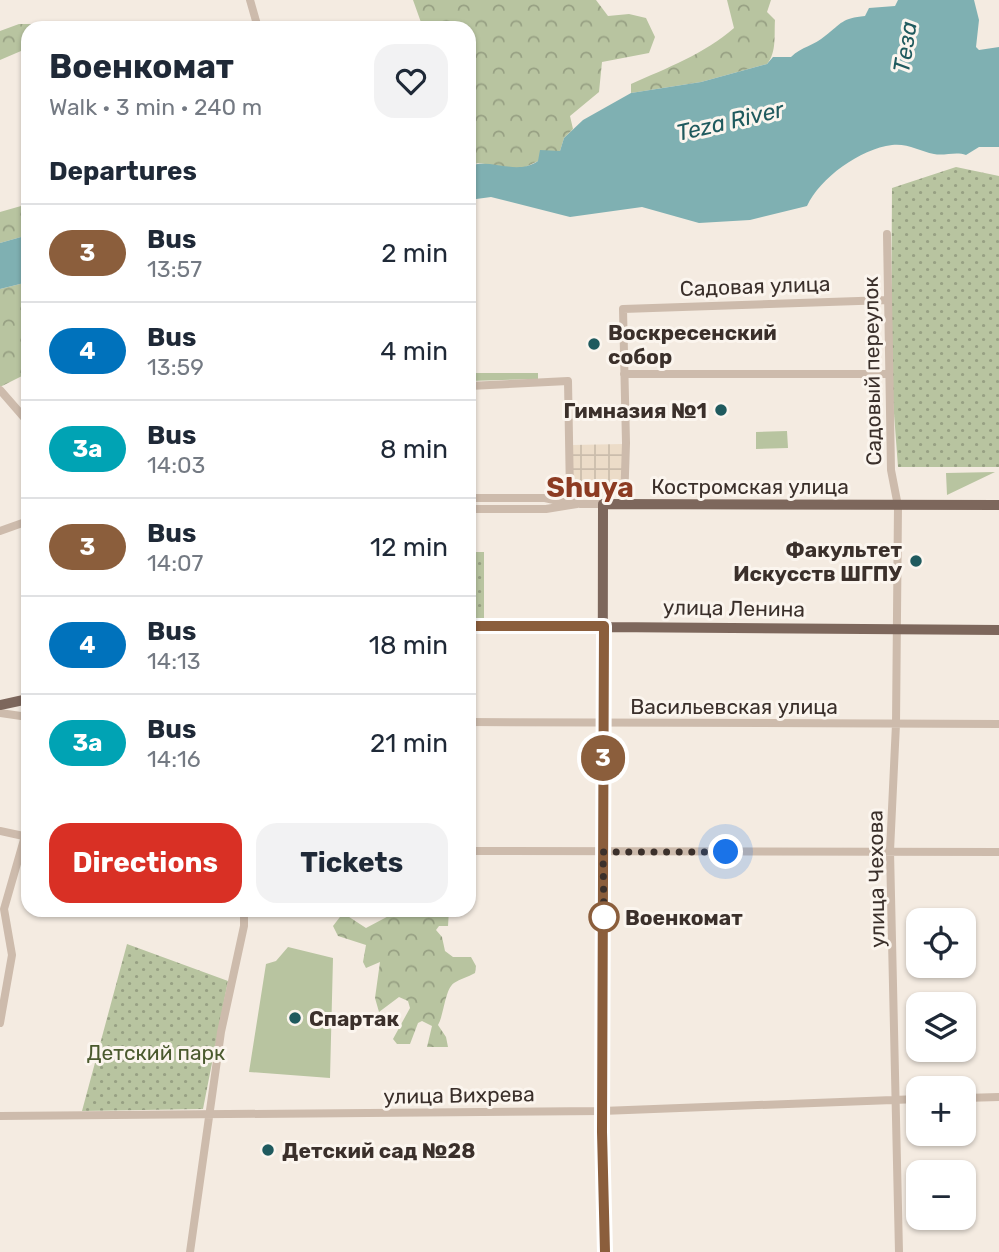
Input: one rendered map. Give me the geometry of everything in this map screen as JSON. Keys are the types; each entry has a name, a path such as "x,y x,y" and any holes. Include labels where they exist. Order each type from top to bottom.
{"main road":[{"name":"Костромская улица","path":"603,504 898,506 997,502"},
{"path":"603,504 602,1111 605,1252"},
{"name":"улица Ленина","path":"476,626 999,630"},
{"path":"0,705 21,700"}],"street":[{"path":"250,0 256,21"},
{"name":"Садовый переулок","path":"887,234 891,470 898,506"},
{"name":"Садовая улица","path":"624,374 623,309 888,300"},
{"path":"624,504 624,374 888,374"},
{"path":"476,386 568,381 569,495 580,504"},
{"path":"0,390 21,414"},
{"path":"476,498 545,498 570,504"},
{"path":"476,509 546,509 570,504 603,504"},
{"name":"улица Чехова","path":"898,506 896,724 890,851 899,1252"},
{"path":"0,531 21,524"},
{"path":"0,713 21,716"},
{"name":"Васильевская улица","path":"476,722 999,724"},
{"path":"0,831 21,836"},
{"path":"476,851 999,852"},
{"path":"0,1023 12,955 4,909 21,853"},
{"path":"190,1252 221,1032 244,917"},
{"path":"976,1098 999,1097"},
{"name":"улица Вихрева","path":"0,1116 602,1111 906,1100"}],"green space":[{"path":"413,0 596,0 608,16 629,14 646,18 655,37 649,53 602,62 599,92 570,116 573,129 564,138 560,151 521,169 476,164 476,21 420,21"},
{"path":"727,0 771,0 767,12 775,20 774,43 767,64 701,82 631,93 631,84 698,53 734,28"},
{"path":"21,24 21,51 0,60 0,31"},
{"path":"956,167 999,176 999,467 898,467 891,373 892,188"},
{"path":"21,206 21,237 0,243 0,212"},
{"path":"21,284 21,376 0,387 0,289"},
{"path":"476,373 538,373 538,379 476,381"},
{"path":"787,431 788,448 756,449 756,432"},
{"path":"995,472 947,495 946,473"},
{"path":"476,552 484,552 484,626 476,626"},
{"path":"340,917 349,917 366,928 387,917 449,917 448,926 439,926 436,930 442,937 445,951 453,957 471,957 476,966 475,973 454,983 447,996 438,1025 446,1037 448,1047 427,1047 432,1026 422,1021 418,1023 410,1044 397,1044 393,1039 410,1008 408,1001 399,997 379,1012 375,998 380,962 366,968 363,962 366,945 338,936 333,926"},
{"name":"Детский парк","path":"127,944 228,981 203,1109 82,1111"},
{"name":"Спартак","path":"288,947 333,958 330,1078 249,1072 266,964 276,961"}],"shaded area":[{"path":"623,444 623,494 573,494 572,445"}],"water":[{"path":"898,0 974,0 979,20 976,47 979,50 999,47 999,147 979,147 966,155 934,154 903,145 880,148 842,166 821,185 807,206 750,220 699,223 642,207 570,217 491,197 476,199 476,164 513,167 530,165 538,161 540,150 560,151 564,138 583,120 631,93 701,82 767,64 773,57 791,57 843,22 865,16 869,8 895,6"},
{"path":"21,237 21,284 0,289 0,243"}],"bus line":[{"name":"3","path":"476,626 604,626 602,1132 605,1252"}],"place":[{"name":"Воскресенский собор","path":"594,344"},
{"name":"Гимназия №1","path":"721,410"},
{"name":"Факультет Искусств ШГПУ","path":"916,561"},
{"name":"Военкомат","path":"604,917"},
{"name":"Спартак","path":"295,1018"},
{"name":"Детский сад №28","path":"268,1150"}],"district":[{"name":"Shuya","path":"590,487"}],"route":[{"path":"604,917 604,922 603,852 726,852"}],"water label":[{"name":"Теза","path":"905,47"},
{"name":"Teza River","path":"730,121"}]}
